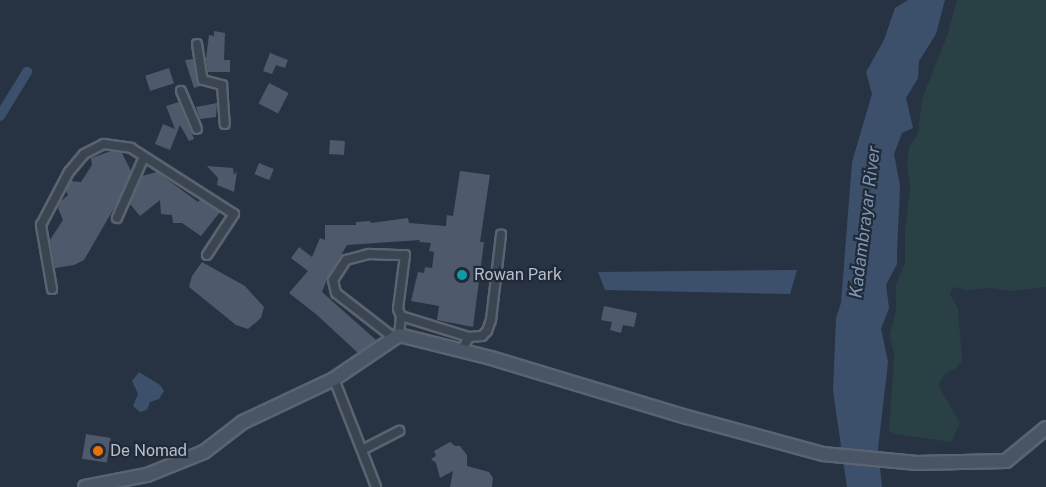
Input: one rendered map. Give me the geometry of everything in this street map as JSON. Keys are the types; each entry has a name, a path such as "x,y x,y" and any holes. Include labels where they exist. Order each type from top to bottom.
{"main road":[{"path":"85,487 147,475 203,453 243,422 334,379 397,337 461,351 823,454 917,463 1006,461 1046,428"}],"street":[{"path":"197,44 203,80 222,84 225,124"},
{"path":"181,91 197,129"},
{"path":"52,289 41,225 69,172 84,154 104,144 131,148 143,159 234,214 207,255"},
{"path":"117,218 143,159"},
{"path":"401,316 469,337 482,336 487,331 491,320 501,235"},
{"path":"369,254 405,255 398,309 401,316 397,337 336,293 333,280 346,260 369,254"},
{"path":"461,351 469,337"},
{"path":"334,379 376,487"},
{"path":"362,450 399,431"}],"green space":[{"path":"957,0 1046,0 1046,287 1011,291 992,288 967,290 953,287 950,295 958,308 962,361 956,368 945,374 938,385 960,423 951,442 889,431 894,355 890,335 896,311 896,284 905,263 905,230 910,189 907,164 909,148 918,133 922,99 947,36"}],"water":[{"name":"Kadambrayar River","path":"908,0 945,0 936,34 919,61 918,78 906,98 913,128 902,133 894,154 900,186 897,264 886,285 889,308 881,329 888,362 878,449 882,487 847,487 833,391 836,318 841,303 852,162 872,94 866,72 884,40 895,8"},
{"path":"797,270 790,294 605,290 598,272"},
{"path":"139,372 160,385 164,391 159,399 150,402 147,410 140,412 133,406 138,394 132,381"}],"building":[{"path":"214,31 225,33 224,60 230,60 230,72 208,72 206,59 209,35 214,36"},
{"path":"270,53 288,60 285,68 276,65 272,74 263,71"},
{"path":"193,59 200,86 194,88 185,60"},
{"path":"169,68 174,83 150,91 145,76"},
{"path":"269,83 289,93 278,113 259,103"},
{"path":"179,102 194,139 189,141 180,125 170,150 155,144 163,124 175,129 166,106"},
{"path":"217,103 216,117 200,119 196,107"},
{"path":"330,140 345,141 344,155 329,154"},
{"path":"111,151 122,153 131,171 117,203 84,260 74,265 55,268 50,240 63,220 58,208 60,202 68,195 66,191 71,181 81,182 92,165 91,158"},
{"path":"259,163 274,169 269,180 255,174"},
{"path":"207,166 233,168 234,175 237,171 234,192 217,185 218,178"},
{"path":"460,171 490,175 480,242 484,242 473,327 437,320 439,306 411,301 418,272 424,273 425,267 432,268 434,252 429,251 431,243 419,242 420,240 347,245 328,277 322,292 376,340 358,353 289,293 308,271 291,258 299,247 312,257 320,238 325,240 325,225 356,225 356,222 370,221 371,223 408,218 409,223 446,226 447,215 453,216"},
{"path":"157,172 198,202 200,200 220,212 201,236 182,223 173,223 172,215 161,214 160,200 140,216 130,204 142,176"},
{"path":"202,262 245,286 264,307 261,318 248,329 236,325 189,287 192,276"},
{"path":"604,306 637,313 634,327 623,325 621,333 610,330 612,322 601,320"},
{"path":"86,434 111,438 107,463 82,459"},
{"path":"450,442 455,446 460,446 467,455 467,466 489,472 493,478 492,487 450,487 453,471 440,478 436,463 431,459 436,456 434,451"}],"waterway":[{"path":"0,116 27,72"}],"place":[{"name":"Rowan Park","path":"462,275"},
{"name":"De Nomad","path":"98,451"}]}
